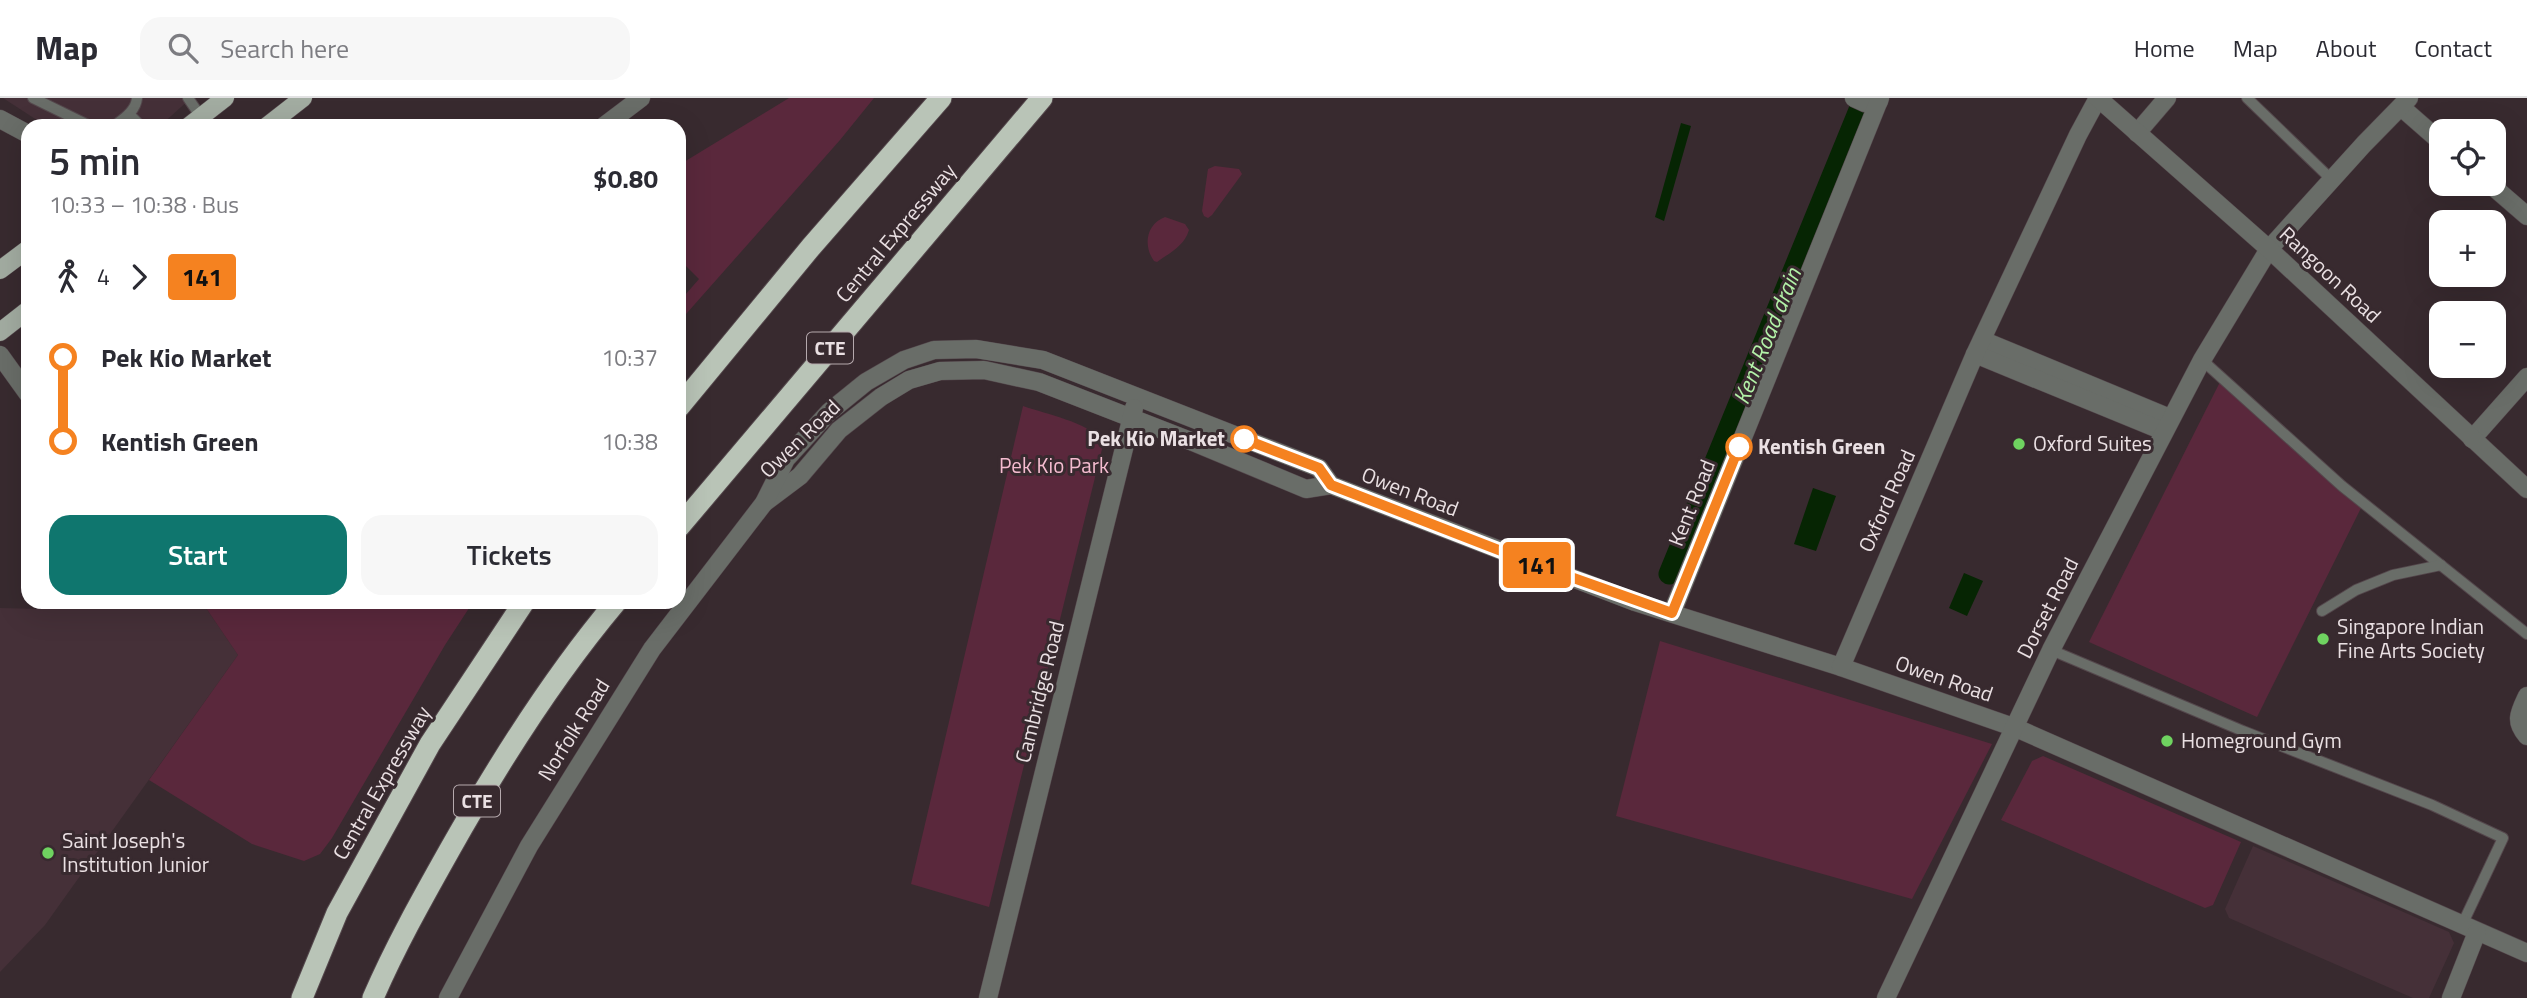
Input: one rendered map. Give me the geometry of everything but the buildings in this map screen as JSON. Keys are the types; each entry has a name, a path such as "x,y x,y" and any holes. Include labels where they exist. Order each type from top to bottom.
{"highway":[{"path":"686,399 811,247 941,98"},
{"name":"Central Expressway","path":"686,519 1042,98"},
{"name":"Central Expressway","path":"302,998 337,913 430,744 519,609"},
{"name":"CTE","path":"373,998 397,944 486,784 555,681 611,609"}],"main road":[{"path":"198,119 225,98"},
{"path":"276,119 303,98"},
{"path":"0,270 21,254"},
{"path":"0,332 21,316"}],"street":[{"path":"613,119 641,98"},
{"name":"Rangoon Road","path":"2098,98 2269,249 2527,489"},
{"name":"Oxford Road","path":"1841,667 1979,347 2098,98"},
{"path":"2137,133 2167,98"},
{"name":"Kent Road","path":"1672,613 1870,100"},
{"path":"2405,102 2429,129"},
{"name":"Dorset Road","path":"1886,998 2051,650 2202,360 2269,249 2331,178 2405,102"},
{"path":"0,120 21,130"},
{"path":"2504,196 2527,216"},
{"path":"1979,347 2167,425"},
{"name":"Owen Road","path":"764,503 786,459 829,412 866,382 904,360 934,350 976,349 1043,360 1319,468 1331,485"},
{"path":"0,355 21,384"},
{"name":"Owen Road","path":"764,503 800,477 839,430 881,397 909,380 940,371 984,370 1039,382 1306,489 1331,485 1525,561 2016,728 2527,953"},
{"path":"2472,439 2527,377"},
{"name":"Cambridge Road","path":"988,998 1136,397"},
{"name":"Norfolk Road","path":"686,605 764,503"},
{"name":"Norfolk Road","path":"448,998 529,846 652,649 683,609"},
{"path":"2527,696 2517,717 2520,728 2527,736"},
{"path":"2451,998 2469,928"}],"lane":[{"path":"33,98 76,119"},
{"path":"123,119 136,104 136,98"},
{"path":"188,98 194,119"},
{"path":"2247,98 2331,178"},
{"path":"129,114 134,119"},
{"path":"2202,360 2342,486 2527,634"},
{"path":"2322,611 2356,590 2393,575 2441,565"},
{"path":"2051,650 2243,731 2438,807 2503,838 2469,928"}],"shaded area":[{"path":"3,98 191,98 168,119 35,119"},
{"path":"1681,123 1691,126 1664,221 1655,217"},
{"path":"1813,488 1836,496 1816,551 1794,544"},
{"path":"1964,573 1983,581 1967,616 1949,608"},
{"name":"Saint Joseph's Institution Junior","path":"0,608 207,609 238,655 45,925 0,972"},
{"path":"2253,846 2449,932 2454,943 2429,998 2413,998 2229,918 2225,909"}],"green space":[{"path":"789,98 874,98 686,314 686,294 699,279 686,266 686,161"},
{"path":"1215,166 1239,169 1242,174 1208,218 1202,211 1208,169"},
{"path":"1165,217 1185,224 1189,230 1180,245 1157,262 1148,249 1148,236 1154,225"},
{"path":"2220,382 2362,506 2257,717 2089,642"},
{"name":"Pek Kio Park","path":"1023,406 1087,428 1104,441 989,907 911,884"},
{"path":"207,609 468,609 332,838 320,854 304,861 252,844 149,780 238,655"},
{"path":"1660,641 1992,744 1912,899 1616,816"},
{"path":"2043,756 2241,842 2213,905 2205,908 2001,820 2032,761"}],"waterway":[{"name":"Kent Road drain","path":"1669,574 1864,98"}],"bus line":[{"name":"141","path":"1244,439 1319,468 1331,485 1635,602 1672,613 1739,447"}],"place":[{"name":"Pek Kio Market","path":"1244,439"},
{"name":"Oxford Suites","path":"2019,444"},
{"name":"Kentish Green","path":"1739,447"},
{"name":"Singapore Indian Fine Arts Society","path":"2323,639"},
{"name":"Homeground Gym","path":"2167,741"},
{"name":"Saint Joseph's Institution Junior","path":"48,853"}]}
